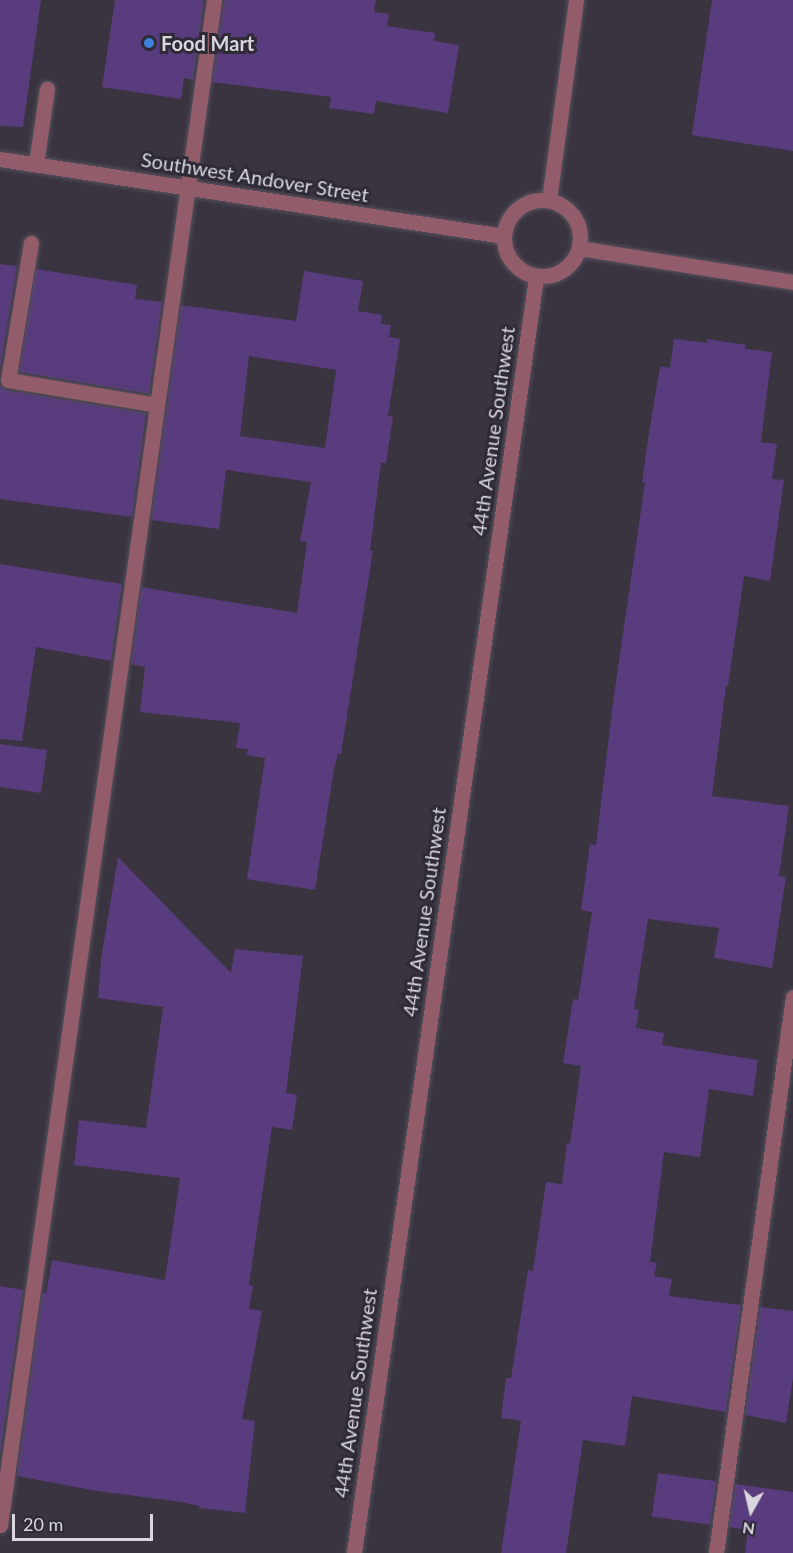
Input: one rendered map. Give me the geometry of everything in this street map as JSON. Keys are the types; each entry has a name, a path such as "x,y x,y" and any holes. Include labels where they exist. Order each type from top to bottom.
{"street":[{"path":"0,1525 214,0"},
{"path":"549,201 576,0"},
{"path":"36,164 47,89"},
{"name":"Southwest Andover Street","path":"0,159 504,236"},
{"path":"549,201 565,208 574,216 579,227 579,248 573,262 565,270 553,276 536,276 515,266 508,256 504,236 510,217 519,207 530,202 549,201"},
{"path":"31,243 8,380 157,405"},
{"path":"579,248 793,282"},
{"name":"44th Avenue Southwest","path":"354,1553 536,276"},
{"path":"716,1553 793,997"}],"building":[{"path":"0,0 41,0 23,127 0,126"},
{"name":"Food Mart","path":"115,0 204,0 193,80 184,78 181,99 102,87"},
{"path":"224,0 376,0 374,12 389,14 387,26 435,33 434,41 459,45 448,113 376,101 374,114 329,108 331,97 212,82"},
{"path":"712,0 793,0 793,151 692,135"},
{"path":"0,264 17,266 0,369"},
{"path":"36,269 137,285 135,299 162,302 149,394 19,372"},
{"path":"304,271 363,281 358,311 382,315 381,324 391,325 389,337 400,339 388,416 393,417 386,463 381,463 370,551 373,551 341,754 338,754 334,769 315,890 247,879 265,758 246,755 248,749 236,748 240,723 140,712 145,667 131,664 141,587 297,613 307,542 300,541 311,482 226,470 219,529 151,520 181,305 296,321","holes":["249,356 336,370 325,448 240,436"]},
{"path":"674,339 707,343 707,339 746,345 745,349 772,352 761,442 777,444 772,479 784,480 770,581 744,576 728,686 726,686 712,796 789,806 779,876 786,877 772,968 714,958 719,928 648,919 634,1009 639,1010 636,1028 664,1033 662,1045 758,1060 753,1096 709,1089 700,1157 664,1152 650,1262 657,1263 654,1276 672,1279 669,1296 741,1305 726,1412 632,1396 625,1446 583,1440 566,1553 501,1553 521,1421 501,1418 506,1378 511,1378 528,1270 533,1271 546,1182 562,1184 567,1143 570,1144 581,1066 563,1063 573,999 578,1000 592,912 581,910 590,844 596,845 613,702 645,483 642,483 648,439 660,366 670,368"},
{"path":"0,385 6,390 146,413 132,517 0,499"},
{"path":"0,564 122,584 111,661 36,647 22,741 0,739"},
{"path":"0,744 47,750 41,793 0,787"},
{"path":"118,857 231,973 235,949 303,956 286,1093 297,1095 292,1130 272,1127 249,1285 253,1286 249,1309 262,1311 242,1419 255,1421 245,1513 199,1508 199,1506 182,1502 97,1491 17,1476 42,1293 46,1293 52,1260 165,1280 180,1178 74,1165 79,1120 146,1128 163,1007 98,998 101,959"},
{"path":"0,1286 23,1290 0,1455"},
{"path":"760,1307 793,1311 793,1378 786,1423 745,1415"},
{"path":"658,1473 716,1481 710,1525 652,1517"},
{"path":"735,1484 793,1492 793,1553 745,1553 748,1530 729,1527"}],"place":[{"name":"Food Mart","path":"149,43"}]}
